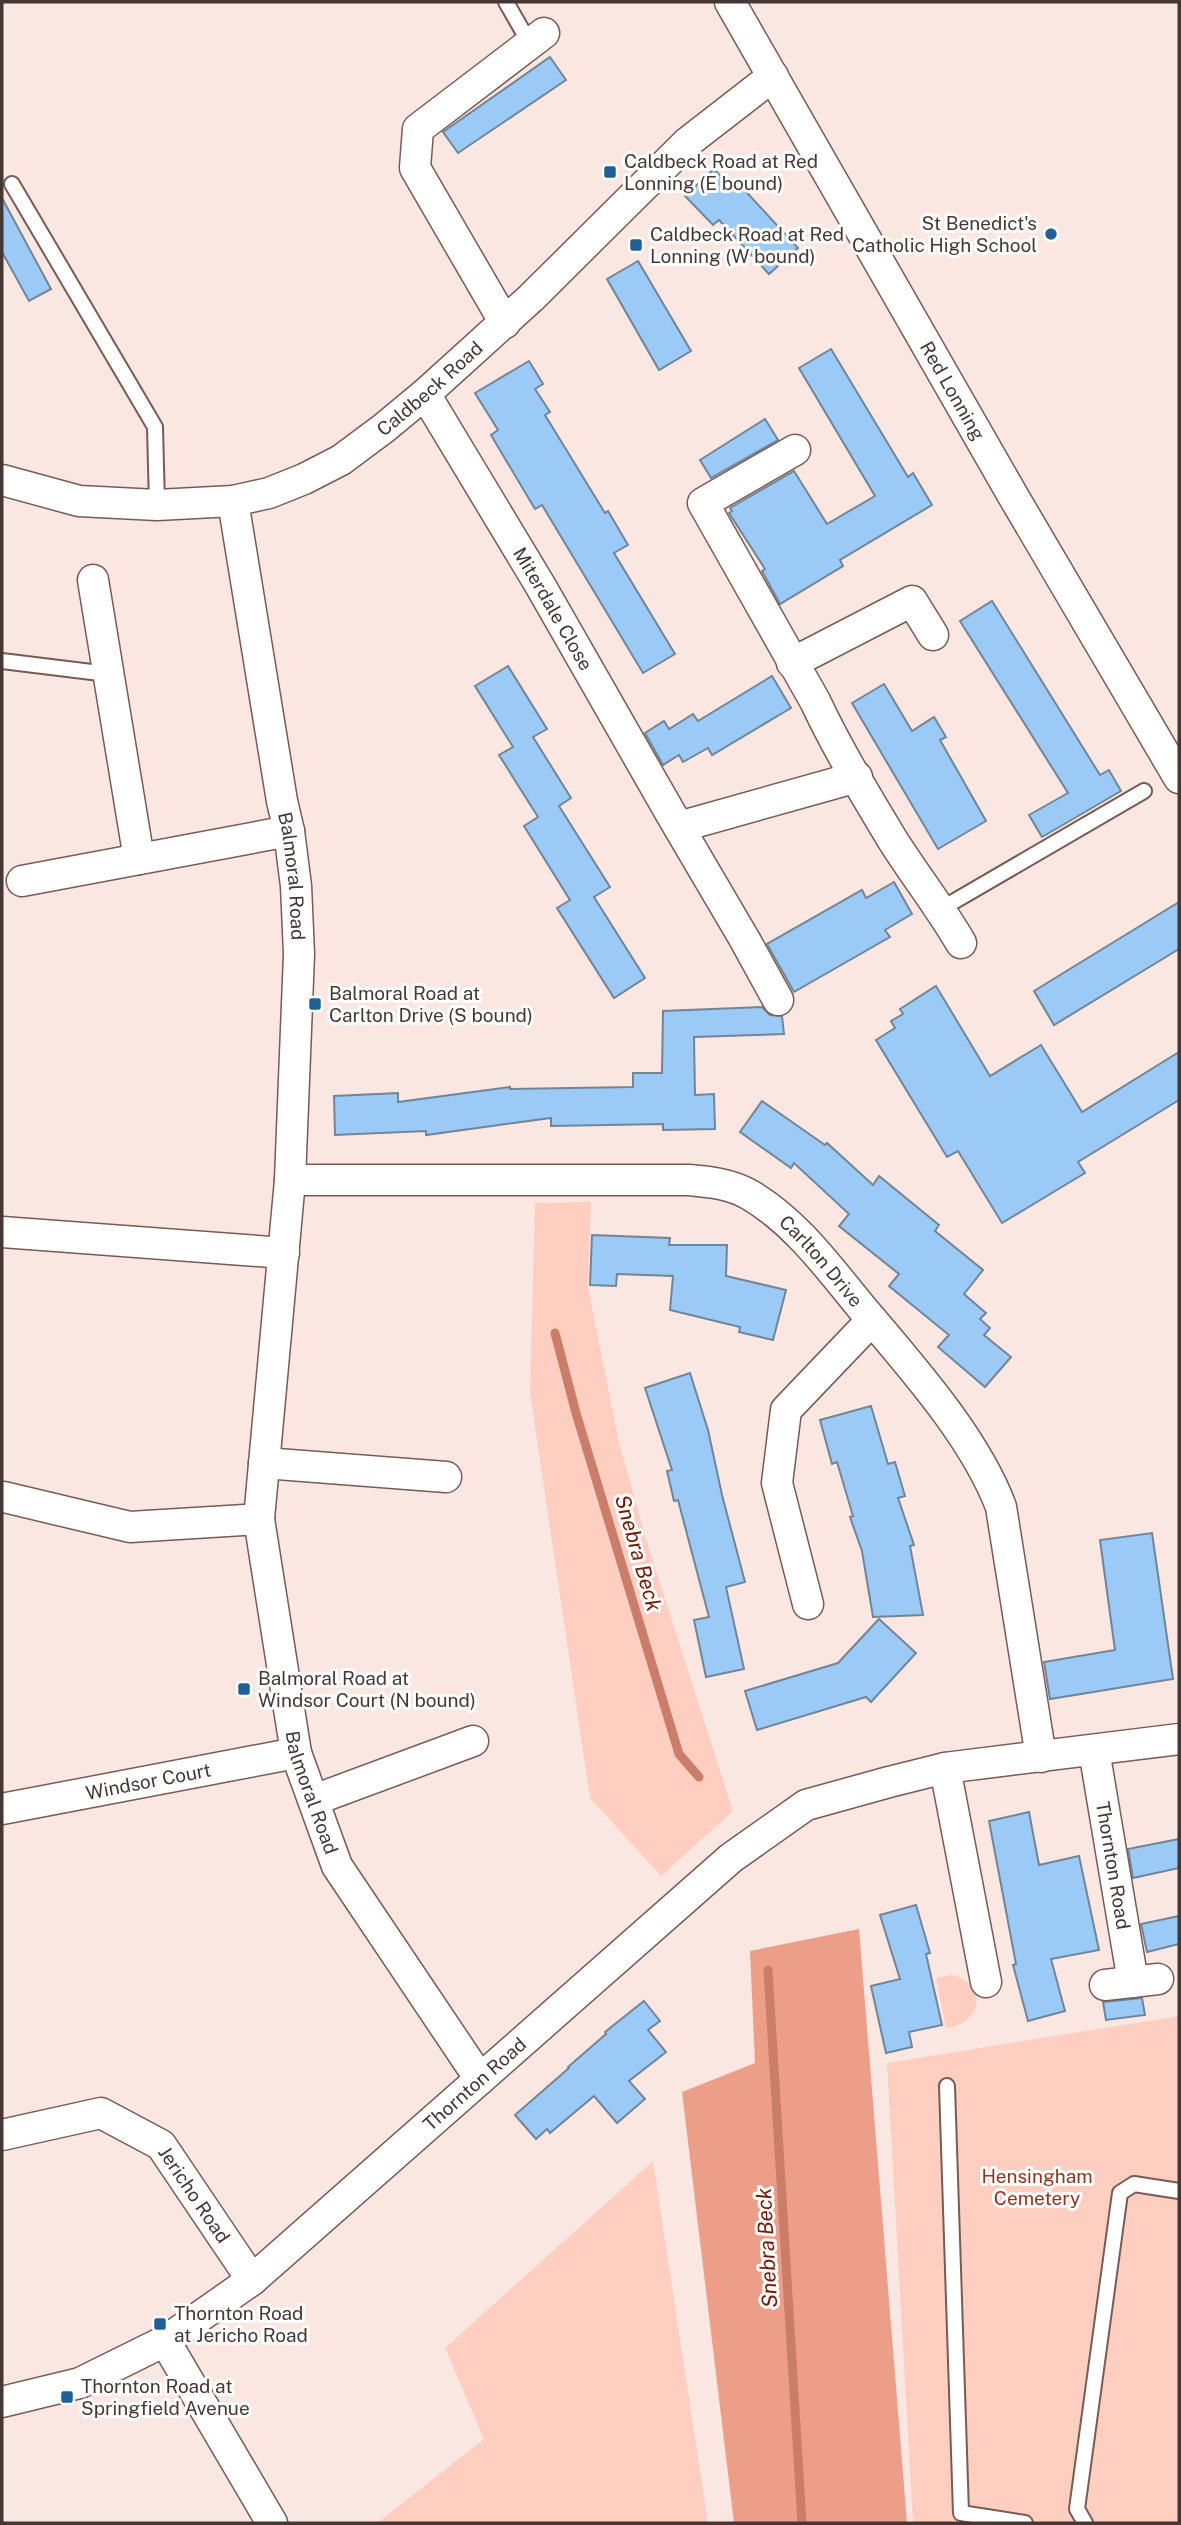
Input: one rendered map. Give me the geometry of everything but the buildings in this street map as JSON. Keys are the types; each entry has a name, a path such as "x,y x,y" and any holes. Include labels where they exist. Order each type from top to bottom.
{"street":[{"name":"Red Lonning","path":"730,2 1017,503 1179,778"},
{"path":"505,323 415,168 418,129 537,38"},
{"name":"Caldbeck Road","path":"2,480 79,501 157,505 233,501 304,479 341,460 425,394 505,323 688,142 773,76"},
{"name":"Miterdale Close","path":"425,394 540,585 778,1000"},
{"path":"795,450 704,503 893,840 961,943"},
{"name":"Balmoral Road","path":"233,501 289,831 296,886 299,954 290,1180 259,1519 296,1753 337,1866 480,2079"},
{"path":"93,580 139,859"},
{"path":"792,663 912,601 933,635"},
{"path":"679,827 857,777"},
{"path":"22,881 289,831"},
{"name":"Carlton Drive","path":"290,1180 689,1180 726,1184 749,1195 792,1225 914,1370 993,1485 1001,1507 1041,1757"},
{"path":"2,1232 284,1253"},
{"path":"808,1604 777,1483 786,1410 872,1320"},
{"path":"264,1464 446,1477"},
{"path":"4,1497 130,1527 259,1519"},
{"name":"Thornton Road","path":"2,2402 80,2383 164,2341 252,2280 731,1858 806,1805 945,1768 1179,1739"},
{"path":"314,1800 473,1741"},
{"name":"Thornton Road","path":"1094,1751 1132,1982"},
{"name":"Windsor Court","path":"2,1809 296,1753"},
{"path":"945,1768 974,1967"},
{"name":"Jericho Road","path":"2,2135 101,2113 161,2145 252,2280"},
{"path":"164,2341 272,2523"}],"lane":[{"path":"506,2 537,38"},
{"path":"12,184 155,427 157,505"},
{"path":"2,661 108,674"},
{"path":"941,909 1144,791"},
{"path":"947,2087 961,2513 1025,2523"},
{"path":"1084,2523 1077,2509 1120,2193 1134,2184 1179,2191"}],"green space":[{"path":"591,1202 588,1288 619,1443 649,1549 733,1811 661,1876 590,1798 530,1393 535,1203"},
{"path":"952,1975 972,1987 976,2003 967,2019 946,2028 936,1978"},
{"name":"Hensingham Cemetery","path":"1179,2016 1179,2523 913,2523 887,2063"},
{"path":"653,2161 708,2523 377,2523 484,2439 445,2348"}],"shaded area":[{"path":"859,1929 907,2523 734,2523 682,2092 755,2063 750,1951"}],"waterway":[{"name":"Snebra Beck","path":"555,1333 576,1413 679,1754 699,1777"},
{"name":"Snebra Beck","path":"768,1970 802,2523"}],"place":[{"name":"Caldbeck Road at Red Lonning (E bound)","path":"610,172"},
{"name":"St Benedict's Catholic High School","path":"1051,234"},
{"name":"Caldbeck Road at Red Lonning (W bound)","path":"636,245"},
{"name":"Balmoral Road at Carlton Drive (S bound)","path":"315,1004"},
{"name":"Balmoral Road at Windsor Court (N bound)","path":"244,1689"},
{"name":"Thornton Road at Jericho Road","path":"160,2324"},
{"name":"Thornton Road at Springfield Avenue","path":"67,2397"}]}
